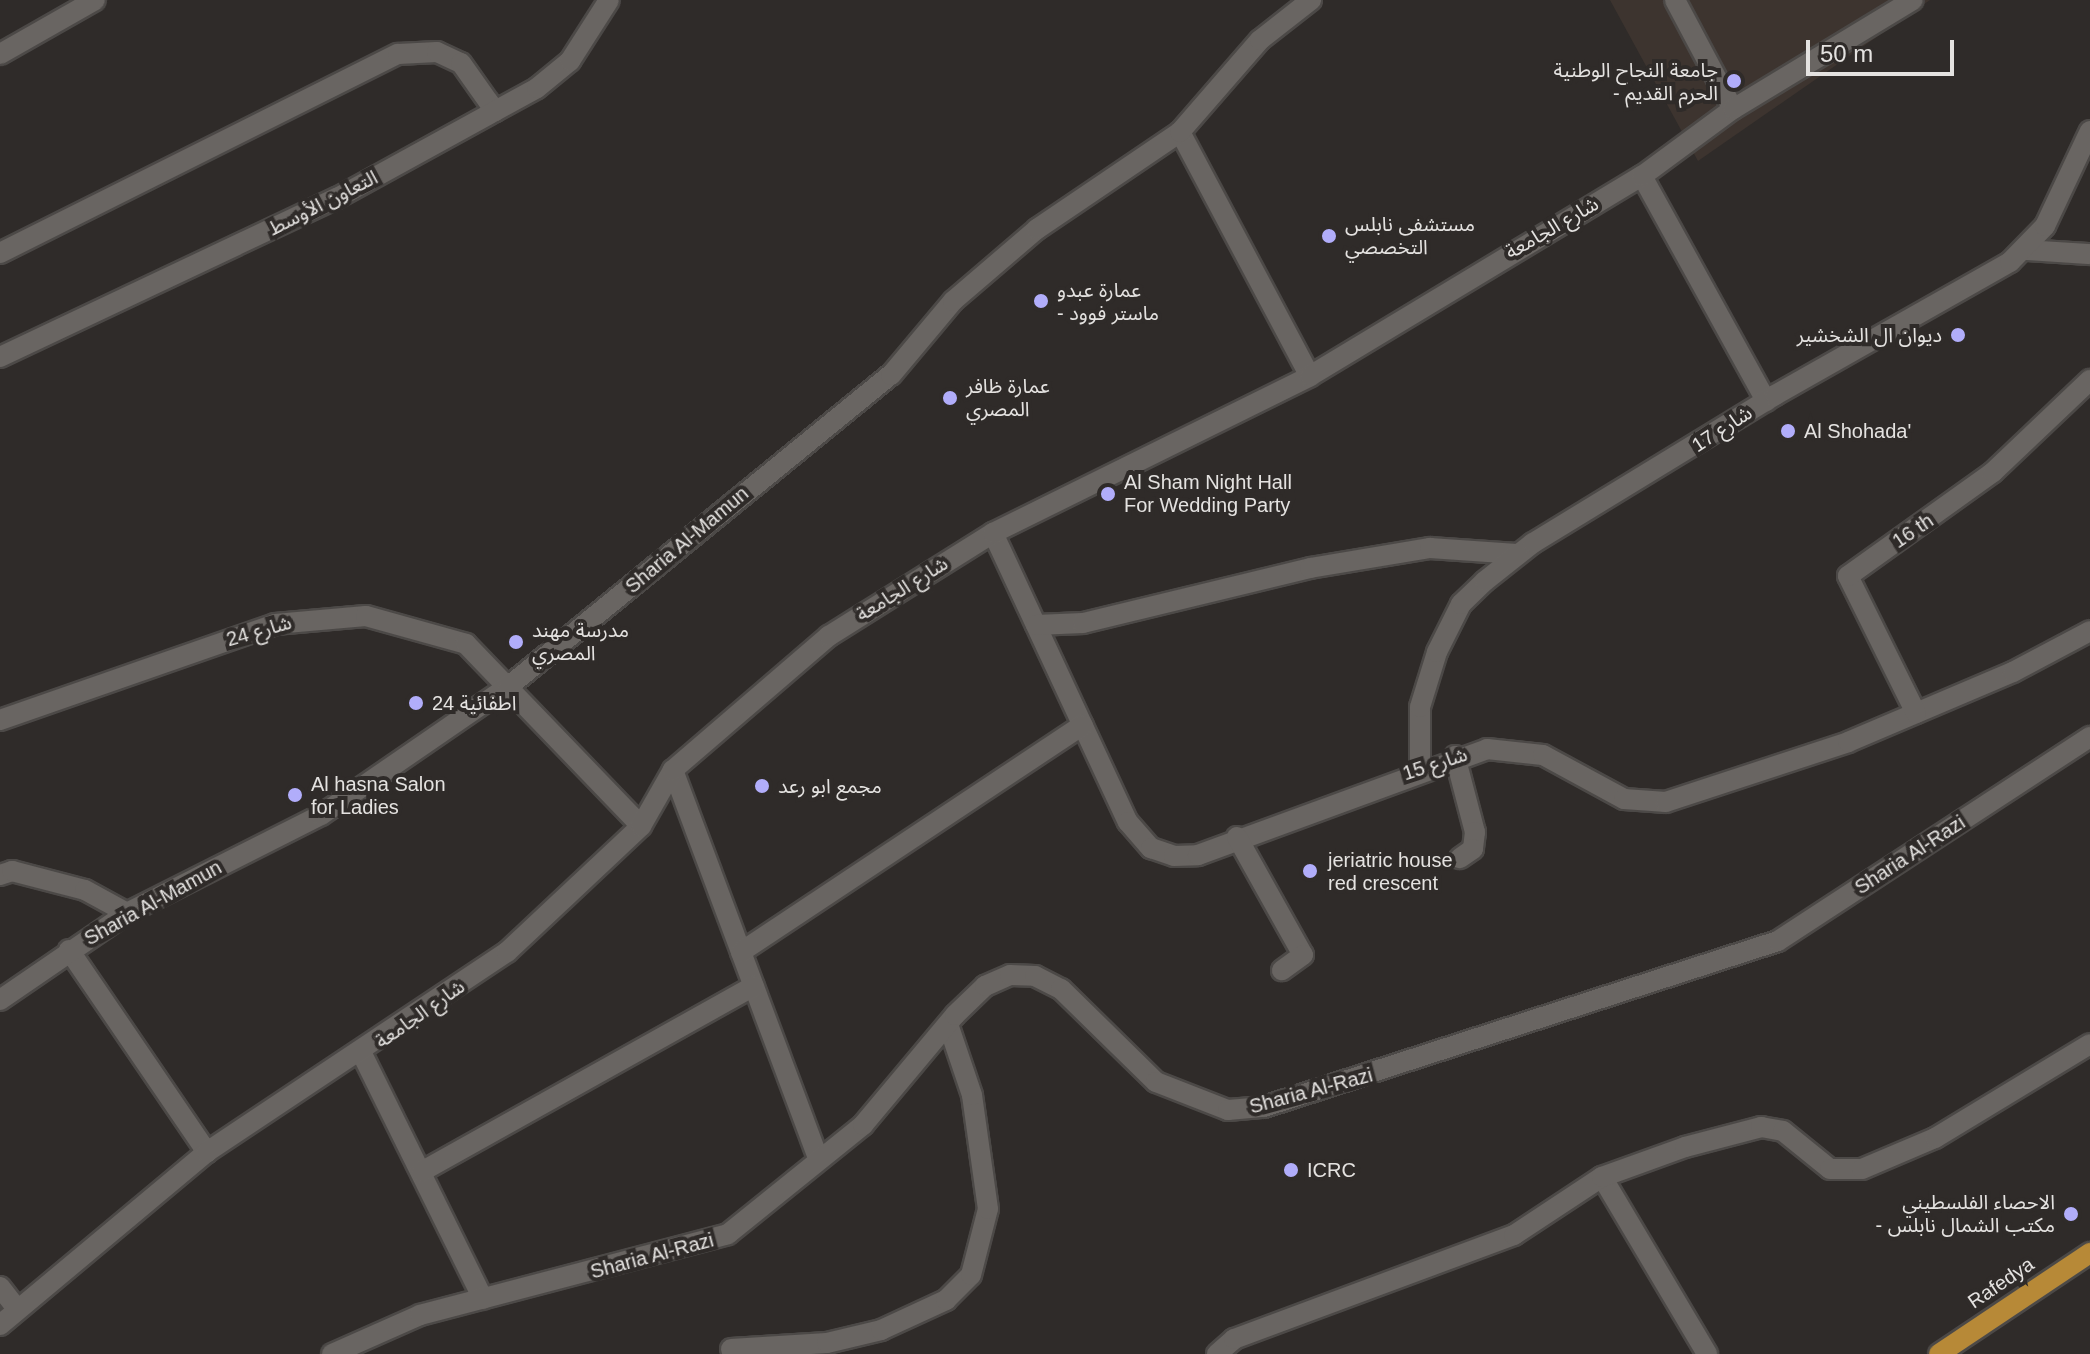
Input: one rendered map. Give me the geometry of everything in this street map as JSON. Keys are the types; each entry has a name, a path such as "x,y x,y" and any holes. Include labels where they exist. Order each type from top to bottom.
{"main road":[{"name":"Rafedya","path":"1939,1354 2090,1253"}],"street":[{"path":"0,54 95,0"},
{"name":"التعاون الأوسط","path":"0,357 337,198 495,111 558,73 609,0"},
{"name":"Sharia Al-Mamun","path":"0,1000 127,913 321,815 509,686 891,375 953,301 1037,229 1180,132 1260,40 1311,0"},
{"path":"1675,0 1733,109"},
{"name":"شارع الجامعة","path":"0,1325 207,1152 362,1054 507,952 641,826 673,770 829,636 993,533 1310,376 1642,176 1733,109 1913,0"},
{"path":"0,253 398,54 424,51 461,63 495,111"},
{"name":"شارع 17","path":"1420,768 1420,707 1437,652 1461,604 1517,554 1766,401 2026,250 2045,226 2090,131"},
{"path":"1180,132 1310,376"},
{"path":"1642,176 1766,401"},
{"path":"2026,250 2090,254"},
{"name":"16 th","path":"1916,713 1848,576 1993,472 2090,380"},
{"name":"شارع 15","path":"993,533 1128,822 1151,848 1186,857 1420,768 1487,749 1534,753 1610,794 1652,803 1916,713 2090,631"},
{"path":"1036,625 1083,623 1310,568 1430,548 1517,554"},
{"name":"شارع 24","path":"0,720 275,624 321,616 409,624 466,644 641,826"},
{"path":"741,952 1083,725"},
{"name":"Sharia Al-Razi","path":"332,1354 420,1315 715,1241 863,1125 948,1024 985,986 1010,975 1035,976 1061,989 1156,1082 1228,1110 1264,1107 1778,941 2090,737"},
{"path":"1455,756 1475,832 1473,849 1460,858"},
{"path":"673,770 819,1160"},
{"path":"1237,837 1303,955 1282,970"},
{"path":"0,875 12,871 85,890 127,913"},
{"path":"69,950 207,1152"},
{"path":"421,1172 754,986"},
{"path":"731,1349 807,1349 921,1313 946,1300 983,1251 988,1209 972,1095 948,1024"},
{"path":"1217,1354 1234,1339 1514,1235 1602,1177 1761,1127 1783,1131 1830,1169 1852,1173 1935,1138 2090,1044"},
{"path":"362,1054 483,1299"},
{"path":"1602,1177 1707,1354"},
{"path":"0,1287 17,1309"}],"shaded area":[{"name":"جامعة النجاح الوطنية - الحرم القديم","path":"1610,0 1930,0 1698,161"}],"place":[{"name":"جامعة النجاح الوطنية - الحرم القديم","path":"1734,81"},
{"name":"مستشفى نابلس التخصصي","path":"1329,236"},
{"name":"عمارة عبدو - ماستر فوود","path":"1041,301"},
{"name":"ديوان ال الشخشير","path":"1958,335"},
{"name":"عمارة ظافر المصري","path":"950,398"},
{"name":"Al Shohada'","path":"1788,431"},
{"name":"Al Sham Night Hall For Wedding Party","path":"1108,494"},
{"name":"مدرسة مهند المصري","path":"516,642"},
{"name":"اطفائية 24","path":"416,703"},
{"name":"مجمع ابو رعد","path":"762,786"},
{"name":"Al hasna Salon for Ladies","path":"295,795"},
{"name":"jeriatric house red crescent","path":"1310,871"},
{"name":"ICRC","path":"1291,1170"},
{"name":"الاحصاء الفلسطيني - مكتب الشمال نابلس","path":"2071,1214"}]}
